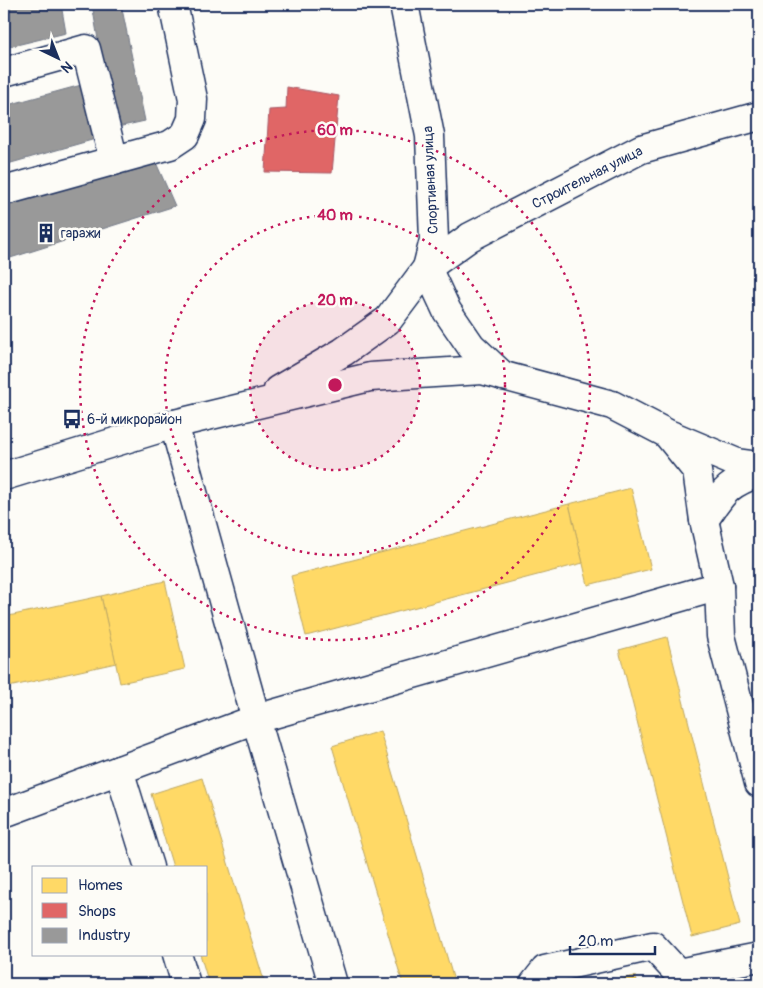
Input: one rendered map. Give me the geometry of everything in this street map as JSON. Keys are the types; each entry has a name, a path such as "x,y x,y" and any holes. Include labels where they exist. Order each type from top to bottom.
{"street":[{"path":"4,191 170,145 185,135 192,119 193,99 173,4"},
{"name":"Спортивная улица","path":"404,4 430,136 434,240 428,268"},
{"path":"4,72 86,49 114,161"},
{"name":"Строительная улица","path":"428,268 470,237 641,149 759,116"},
{"path":"252,405 343,352 388,320 428,268 447,311 471,346 503,376"},
{"path":"4,476 174,424 370,377 482,370 612,405 668,434 737,463 759,466"},
{"path":"174,424 256,719 333,984"},
{"path":"668,434 697,471 704,520 719,586 721,636 759,783"},
{"path":"704,520 724,491 742,479 759,473"},
{"path":"4,813 256,719 719,586"},
{"path":"119,770 149,866"},
{"path":"534,984 545,970 653,946 678,973 759,957"},
{"path":"178,956 186,984"}],"building: Homes":[{"path":"631,488 651,569 588,585 569,504"},
{"path":"569,504 583,563 306,636 291,576"},
{"path":"165,581 185,669 120,683 101,596"},
{"path":"101,596 116,663 4,688 4,617"},
{"path":"667,637 740,925 692,937 619,650"},
{"path":"380,731 455,984 403,984 332,746"},
{"path":"202,778 265,984 209,984 201,956 208,956 208,866 173,866 151,794"},
{"path":"635,976 638,984 601,984"}],"building: Shops":[{"path":"287,87 339,96 332,173 265,172 269,110 286,109"}],"building: Industry":[{"path":"4,4 61,4 66,33 4,48"},
{"path":"92,4 121,4 145,121 113,128"},
{"path":"85,84 99,138 4,165 4,106"},
{"name":"гаражи","path":"154,158 175,206 4,260 4,201"}],"place":[{"name":"гаражи","path":"46,233"},
{"name":"6-й микрорайон","path":"72,419"}]}
